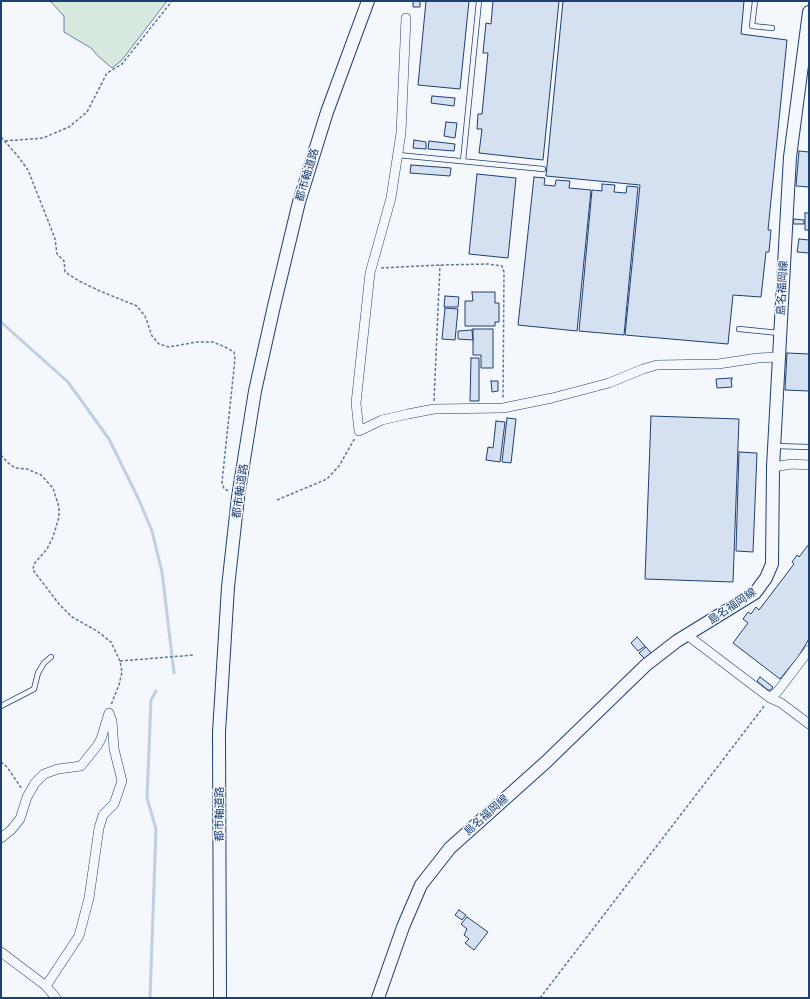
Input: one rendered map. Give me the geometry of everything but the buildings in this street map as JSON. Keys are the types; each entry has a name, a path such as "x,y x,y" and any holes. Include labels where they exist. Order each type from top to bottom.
{"main road":[{"name":"都市軸道路","path":"220,998 219,732 228,587 238,497 256,391 274,306 299,202 327,112 368,1"},
{"name":"島名福岡線","path":"378,998 404,926 421,885 450,848 551,757 646,665 687,635 755,593 766,578 772,564 773,467 790,157 809,12"}],"street":[{"path":"406,18 401,133 390,198 371,269 356,403 359,431 382,420 434,410 504,408 589,389 609,383 642,369 657,365 718,364 758,358 779,357"},
{"path":"773,467 792,464 809,465"},
{"path":"687,635 770,698 781,703 809,724"},
{"path":"770,698 778,691 809,650"},
{"path":"1,838 11,830 20,819 27,797 35,783 44,774 58,769 81,766 100,739 109,713"},
{"path":"46,986 79,936 89,898 99,828 103,814 114,804 122,781 114,749 112,721 109,713"},
{"path":"1,952 46,986 56,998"}],"lane":[{"path":"463,161 479,1"},
{"path":"755,1 752,26 772,28"},
{"path":"398,155 543,169"},
{"path":"739,329 780,333"},
{"path":"774,446 809,447"},
{"path":"1,706 34,689 38,672 44,663 51,657"}],"path":[{"path":"5,141 43,138 69,127 87,112 107,72 122,64 172,1"},
{"path":"1,137 28,170 51,228 57,254 64,261 65,272 100,292 137,306 145,316 152,336 159,344 169,347 197,342 213,342 225,346 234,352 235,359 222,482 224,489 231,491"},
{"path":"371,269 440,265 488,264 502,266 504,408"},
{"path":"434,410 440,265"},
{"path":"277,500 327,479 339,466 359,431"},
{"path":"1,455 15,468 27,470 40,475 53,488 59,507 59,517 53,537 47,549 34,564 33,570 59,604 72,617 97,631 110,642 120,660 122,672 120,685 109,713"},
{"path":"120,660 194,655"},
{"path":"540,998 770,698"},
{"path":"1,762 7,767 27,797"}],"shaded area":[{"path":"50,1 167,1 122,60 112,68 91,48 64,32 64,16"}],"waterway":[{"path":"1,322 68,382 109,439 139,500 152,531 162,572 174,673"},
{"path":"150,998 156,829 147,798 151,700 156,691"}]}
